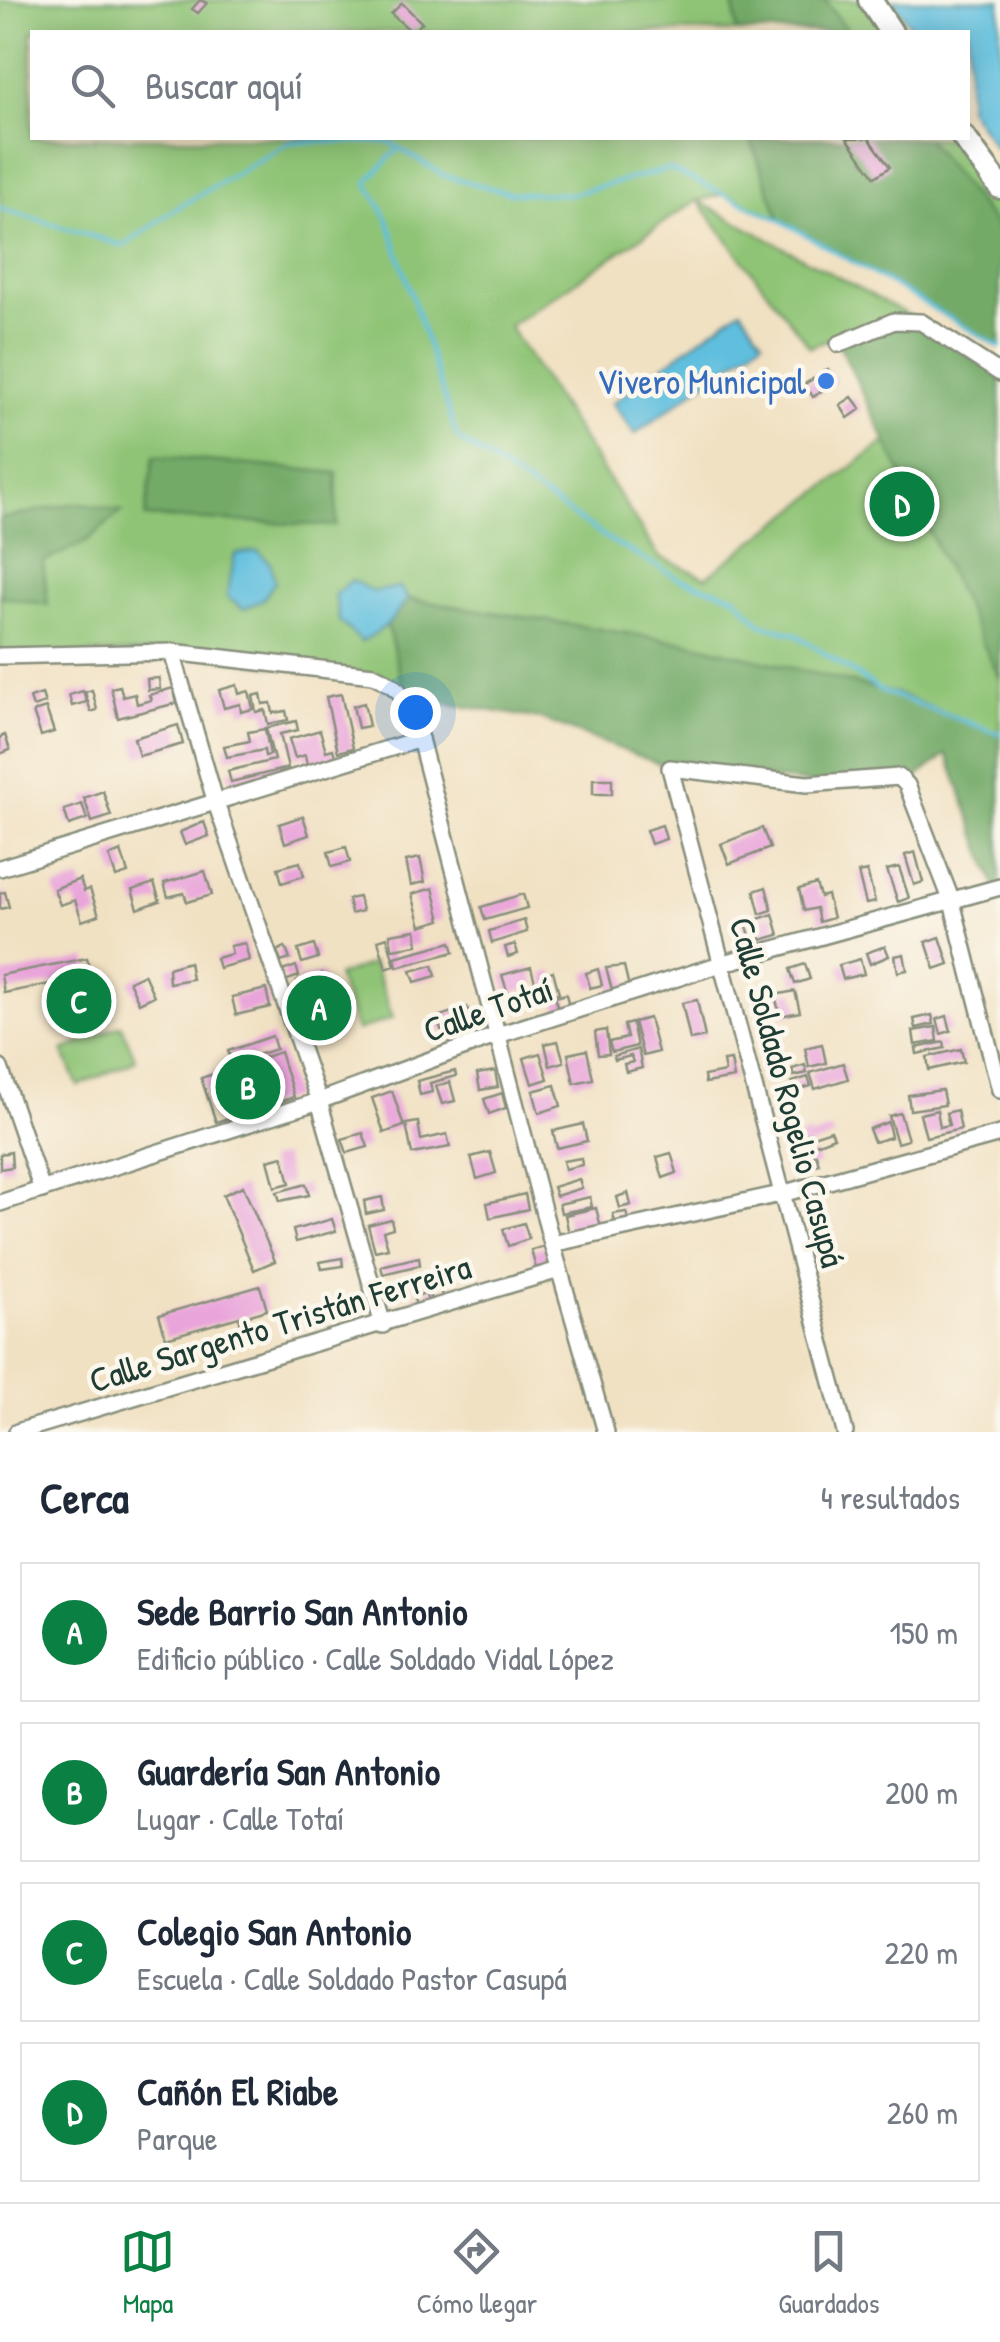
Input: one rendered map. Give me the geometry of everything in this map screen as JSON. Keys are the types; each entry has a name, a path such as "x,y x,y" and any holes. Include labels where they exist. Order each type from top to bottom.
{"main road":[{"path":"870,0 891,30"},
{"path":"965,140 1000,187"}],"street":[{"path":"839,344 894,321 922,322 1000,373"},
{"path":"0,656 172,652 373,675 392,683 406,697 606,1432"},
{"path":"172,652 215,800 319,1101 383,1325"},
{"path":"0,868 420,740"},
{"name":"Calle Soldado Rogelio Casupá","path":"846,1432 670,768 807,784 899,777 907,784 952,902"},
{"name":"Calle Totaí","path":"0,1204 319,1101 498,1035 724,963 1000,887"},
{"path":"952,902 1000,1090"},
{"path":"0,1068 42,1190"},
{"path":"552,1244 785,1194 1000,1134"},
{"name":"Calle Sargento Tristán Ferreira","path":"17,1432 559,1270"}],"green space":[{"path":"0,0 733,0 737,30 30,30 30,140 751,140 780,220 724,194 698,201 921,322 1000,373 1000,813 978,767 695,644 408,599 400,588 373,592 361,641 387,625 406,697 392,683 172,652 0,656 0,596 47,605 42,562 85,542 121,512 76,503 0,519","holes":["697,200 810,347 835,336 886,441 706,577 659,557 509,326"]},
{"path":"733,0 824,0 847,30 737,30"},
{"path":"824,0 870,0 890,30 847,30"},
{"path":"751,140 928,140 1000,231 1000,347 780,220"},
{"path":"928,140 965,140 1000,187 1000,231"},
{"path":"921,322 1000,373 1000,679 839,344 862,331"},
{"path":"154,456 337,473 336,526 145,517"},
{"path":"76,503 122,511 85,542 43,562 48,605 0,596 0,519"},
{"path":"408,599 695,644 897,694 1000,734 1000,887 996,888 947,754 907,785 826,785 670,768 541,719 406,697 387,625"},
{"path":"373,963 393,1018 357,1031 337,976"},
{"path":"121,1025 136,1060 78,1086 63,1051"}],"water":[{"path":"892,0 1000,0 1000,147 995,148 970,111 970,30 914,30"},
{"path":"741,309 763,340 635,434 612,403"},
{"path":"258,551 270,563 275,582 263,599 244,609 227,597 235,554"},
{"path":"352,580 373,592 400,587 408,599 387,625 362,642 339,621 335,594"}],"building":[{"path":"200,0 207,3 198,13 192,9"},
{"path":"402,3 422,23 410,30 391,14"},
{"path":"848,140 870,140 890,167 875,177"},
{"path":"828,369 836,381 813,397 805,384"},
{"path":"852,397 861,409 848,418 840,405"},
{"path":"159,678 160,689 148,690 147,679"},
{"path":"237,685 239,694 249,691 253,709 241,712 240,704 224,708 219,690"},
{"path":"120,686 123,697 135,694 137,704 151,700 149,695 173,688 177,703 118,718 111,688"},
{"path":"92,690 97,710 91,712 85,692"},
{"path":"83,691 87,702 72,706 69,695"},
{"path":"42,694 45,703 33,707 30,698"},
{"path":"261,694 263,704 271,703 273,713 286,711 288,720 268,724 265,710 256,712 253,696"},
{"path":"341,694 353,748 338,752 326,697"},
{"path":"364,703 369,726 358,728 353,706"},
{"path":"46,708 54,732 41,736 33,712"},
{"path":"296,721 298,730 280,734 288,768 231,782 228,771 274,760 266,728"},
{"path":"178,725 183,744 139,756 134,738"},
{"path":"265,729 270,755 265,756 264,750 227,757 224,746 250,741 248,732"},
{"path":"320,730 326,751 333,749 335,756 307,765 305,755 295,758 289,739"},
{"path":"5,735 10,750 0,754 0,737"},
{"path":"593,779 612,779 612,794 593,794"},
{"path":"103,791 111,816 92,822 84,798"},
{"path":"82,804 87,819 69,825 64,810"},
{"path":"303,816 309,835 285,843 279,824"},
{"path":"204,822 209,836 185,845 180,832"},
{"path":"662,825 666,839 651,844 646,830"},
{"path":"762,828 770,848 729,864 721,844"},
{"path":"346,847 350,862 332,867 328,852"},
{"path":"121,851 128,873 116,877 109,856"},
{"path":"915,852 923,882 914,885 905,855"},
{"path":"420,858 425,882 411,885 406,861"},
{"path":"300,862 304,876 282,883 278,868"},
{"path":"899,867 909,898 898,902 887,870"},
{"path":"205,871 212,895 187,902 184,893 168,897 164,883"},
{"path":"867,871 875,902 866,904 858,873"},
{"path":"80,879 84,891 90,889 99,915 82,921 75,900 60,905 54,889"},
{"path":"154,883 160,901 138,909 132,890"},
{"path":"816,884 820,897 827,895 833,918 819,922 816,908 804,911 799,889"},
{"path":"766,887 772,910 760,914 754,891"},
{"path":"433,888 441,920 421,926 412,894"},
{"path":"5,892 9,907 0,909 0,893"},
{"path":"523,894 527,908 485,920 481,907"},
{"path":"359,897 362,911 351,914 348,899"},
{"path":"773,914 779,935 761,940 755,920"},
{"path":"524,920 527,932 492,943 489,931"},
{"path":"746,924 752,940 741,944 735,928"},
{"path":"416,930 418,945 392,949 390,934"},
{"path":"387,937 395,966 386,969 378,940"},
{"path":"940,937 949,964 935,969 926,942"},
{"path":"451,942 454,952 397,967 395,957"},
{"path":"245,943 249,960 219,968 216,958 232,954 230,946"},
{"path":"515,944 518,954 508,957 505,947"},
{"path":"314,945 318,958 302,963 298,950"},
{"path":"885,946 889,956 870,964 866,953"},
{"path":"285,947 290,959 281,962 277,951"},
{"path":"904,954 907,970 898,972 895,956"},
{"path":"87,958 91,976 4,993 1,975"},
{"path":"860,959 864,974 843,979 839,965"},
{"path":"189,962 192,979 169,983 168,968"},
{"path":"805,964 810,979 795,984 790,969"},
{"path":"433,965 436,976 415,982 411,971"},
{"path":"296,966 299,976 285,981 282,971"},
{"path":"624,966 629,987 612,990 606,968"},
{"path":"531,967 536,986 508,994 502,975"},
{"path":"598,969 602,985 590,988 586,973"},
{"path":"553,971 559,993 549,995 543,974"},
{"path":"322,973 340,1035 316,1042 297,981"},
{"path":"144,974 154,996 139,1003 129,981"},
{"path":"266,989 270,1007 236,1015 232,997"},
{"path":"795,991 800,1012 780,1016 775,995"},
{"path":"566,994 569,1007 558,1010 555,997"},
{"path":"697,1000 705,1037 690,1040 682,1003"},
{"path":"467,1007 472,1022 442,1032 437,1017"},
{"path":"932,1015 934,1024 916,1028 914,1019"},
{"path":"947,1016 951,1031 941,1034 937,1019"},
{"path":"649,1018 658,1052 643,1056 634,1022"},
{"path":"632,1023 637,1046 612,1052 609,1042 627,1038 624,1025"},
{"path":"936,1027 938,1041 915,1045 913,1031"},
{"path":"606,1030 609,1054 598,1055 595,1032"},
{"path":"272,1036 276,1049 232,1063 228,1051"},
{"path":"558,1041 564,1062 550,1066 545,1044"},
{"path":"944,1042 945,1048 917,1054 916,1048"},
{"path":"822,1044 826,1063 809,1067 805,1048"},
{"path":"638,1049 642,1068 626,1072 624,1064 633,1062 631,1056 615,1060 614,1056"},
{"path":"961,1049 964,1062 929,1070 927,1057"},
{"path":"587,1050 593,1079 574,1083 568,1054"},
{"path":"280,1052 294,1097 216,1122 201,1078"},
{"path":"540,1053 548,1079 532,1084 524,1058"},
{"path":"731,1060 734,1078 705,1083 704,1076 725,1072 723,1061"},
{"path":"843,1063 848,1079 815,1089 810,1073"},
{"path":"805,1065 807,1073 794,1076 792,1069"},
{"path":"455,1071 456,1076 430,1083 432,1092 420,1095 417,1081"},
{"path":"495,1071 498,1087 480,1090 477,1074"},
{"path":"808,1077 811,1086 795,1091 792,1082"},
{"path":"450,1082 455,1101 442,1104 436,1086"},
{"path":"555,1085 561,1106 539,1113 533,1091"},
{"path":"942,1090 945,1105 910,1110 908,1095"},
{"path":"392,1091 404,1126 384,1133 372,1098"},
{"path":"502,1093 506,1108 489,1114 484,1099"},
{"path":"789,1104 793,1118 780,1121 777,1107"},
{"path":"937,1110 940,1127 949,1125 946,1113 957,1110 961,1129 926,1137 920,1114"},
{"path":"900,1113 908,1140 897,1143 889,1116"},
{"path":"418,1122 421,1140 447,1134 450,1147 412,1154 406,1124"},
{"path":"888,1122 891,1137 874,1142 869,1129"},
{"path":"583,1124 587,1141 557,1148 553,1131"},
{"path":"831,1130 834,1137 803,1149 798,1137"},
{"path":"363,1133 368,1147 347,1153 342,1139"},
{"path":"11,1152 12,1167 0,1169 0,1154"},
{"path":"490,1152 496,1173 477,1179 471,1157"},
{"path":"671,1153 677,1173 663,1178 657,1157"},
{"path":"816,1154 819,1164 806,1168 803,1158"},
{"path":"283,1156 290,1183 275,1187 268,1160"},
{"path":"581,1158 582,1165 565,1169 563,1161"},
{"path":"579,1179 582,1188 556,1196 553,1187"},
{"path":"306,1184 309,1195 280,1201 277,1192"},
{"path":"243,1186 275,1261 254,1270 223,1195"},
{"path":"628,1193 631,1205 620,1208 617,1197"},
{"path":"525,1194 528,1209 490,1218 487,1203"},
{"path":"382,1197 384,1210 366,1214 364,1201"},
{"path":"590,1197 592,1207 561,1213 559,1204"},
{"path":"596,1208 601,1227 569,1234 565,1215"},
{"path":"626,1212 628,1219 615,1222 613,1214"},
{"path":"332,1219 336,1231 296,1242 293,1230"},
{"path":"391,1219 393,1228 383,1231 388,1248 375,1251 368,1225"},
{"path":"524,1223 529,1239 508,1246 503,1229"},
{"path":"545,1246 550,1264 536,1268 531,1250"},
{"path":"419,1257 420,1265 383,1274 381,1266"},
{"path":"342,1258 343,1266 322,1269 320,1262"},
{"path":"437,1272 439,1282 416,1288 414,1278"},
{"path":"439,1285 442,1296 431,1300 427,1288"},
{"path":"260,1286 267,1310 247,1316 249,1324 241,1326 239,1317 166,1338 159,1315"},
{"path":"425,1293 429,1303 417,1307 413,1297"}],"waterway":[{"path":"0,208 124,246 172,211 290,142 389,142 443,175 509,193 571,194 669,169 780,220 1000,347"},
{"path":"397,150 367,182 388,220 457,438 611,541 680,579 735,596 761,624 795,634 881,691 1000,734"}],"place":[{"name":"Vivero Municipal","path":"826,381"},
{"name":"Cañón El Riabe","path":"902,504"},
{"name":"Colegio San Antonio","path":"79,1001"},
{"name":"Sede Barrio San Antonio","path":"319,1008"},
{"name":"Guardería San Antonio","path":"248,1087"}]}
